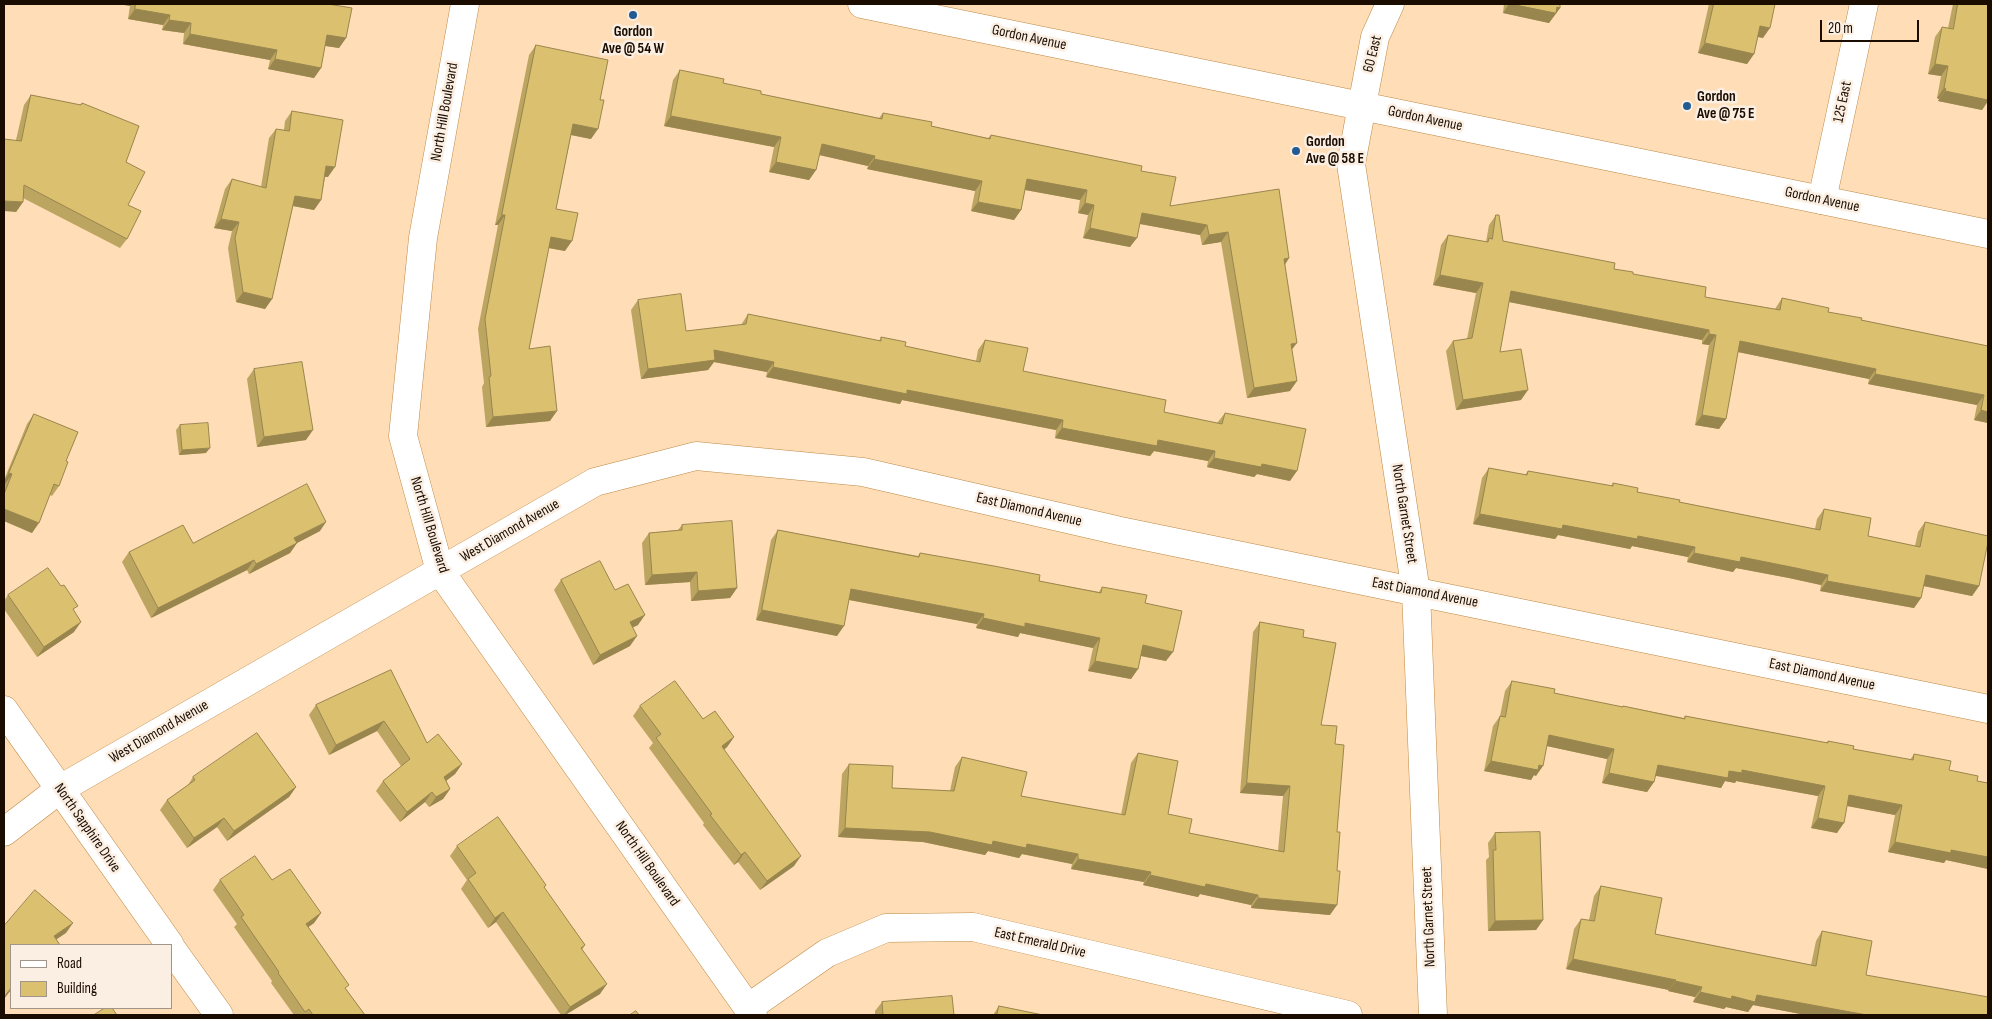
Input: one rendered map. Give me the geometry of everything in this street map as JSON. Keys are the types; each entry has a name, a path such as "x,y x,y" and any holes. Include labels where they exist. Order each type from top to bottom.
{"street":[{"name":"North Hill Boulevard","path":"465,4 423,238 403,436 440,571 751,1012"},
{"name":"Gordon Avenue","path":"862,4 1988,234"},
{"name":"60 East","path":"1361,105 1375,37 1390,4"},
{"name":"125 East","path":"1822,200 1864,4"},
{"name":"North Garnet Street","path":"1361,105 1351,164 1416,592 1433,1015"},
{"name":"West Diamond Avenue","path":"4,832 60,789 595,482 696,456 863,472"},
{"name":"East Diamond Avenue","path":"863,472 1120,531 1988,709"},
{"name":"North Sapphire Drive","path":"4,710 169,944"},
{"name":"East Emerald Drive","path":"751,1012 827,953 886,928 973,927 1348,1015"},
{"name":"North Sapphire Drive","path":"172,949 219,1015"}],"building":[{"path":"136,4 328,4 352,8 346,38 327,35 321,68 275,59 277,50 190,34 191,23 169,20 170,15 135,9"},
{"path":"1511,4 1560,4 1560,8 1557,7 1556,13"},
{"path":"1714,4 1775,4 1770,28 1760,26 1754,54 1705,43"},
{"path":"1958,4 1988,4 1988,100 1945,91 1948,66 1935,64 1942,27 1953,29"},
{"path":"536,45 608,60 600,100 604,100 598,129 573,124 556,209 578,213 572,241 551,237 529,349 550,346 557,411 493,417 485,319 505,215 502,215"},
{"path":"680,70 724,79 723,83 761,91 761,94 882,119 883,113 932,122 931,126 990,139 991,135 1142,166 1141,171 1176,177 1170,206 1279,189 1289,258 1284,259 1297,343 1291,344 1297,381 1254,388 1228,232 1209,235 1207,225 1142,213 1137,238 1090,228 1094,205 1085,203 1087,190 1027,179 1021,210 978,202 982,181 874,159 875,156 822,144 816,170 776,162 781,137 671,116"},
{"path":"31,95 81,105 82,103 139,126 126,162 145,172 128,205 141,211 127,239 24,185 23,202 4,201 4,139 21,141"},
{"path":"292,111 343,120 335,167 326,166 321,200 295,196 272,299 243,292 235,238 239,222 221,219 232,179 266,188 276,129 289,131"},
{"path":"1496,215 1499,215 1503,241 1615,263 1614,269 1633,272 1633,274 1706,287 1705,297 1780,310 1782,298 1829,308 1828,312 1862,318 1861,320 1988,346 1988,412 1981,410 1984,395 1875,374 1876,369 1740,341 1726,419 1702,415 1716,335 1709,334 1709,330 1511,291 1500,352 1521,349 1528,390 1463,400 1453,341 1472,338 1483,283 1440,275 1448,235 1488,242 1489,238 1492,239"},
{"path":"681,294 686,331 746,324 748,314 881,341 881,337 906,342 905,346 980,362 985,340 1028,348 1023,371 1166,400 1164,412 1222,424 1225,413 1306,429 1297,471 1262,464 1261,467 1214,458 1215,451 1158,440 1157,446 1062,428 1063,420 907,390 907,394 773,367 774,362 714,350 715,360 648,369 638,300"},
{"path":"302,362 313,430 264,437 254,369"},
{"path":"34,414 78,432 66,461 68,462 59,486 54,484 39,523 4,509 4,494 12,474 9,473"},
{"path":"208,423 210,448 182,450 180,425"},
{"path":"1489,468 1527,475 1528,471 1613,486 1613,483 1638,488 1637,492 1680,500 1679,502 1820,530 1824,509 1871,518 1868,536 1920,547 1925,522 1988,536 1988,542 1979,586 1926,575 1921,598 1827,581 1828,575 1741,557 1740,562 1694,553 1695,547 1638,536 1637,539 1563,525 1562,529 1480,514"},
{"path":"307,484 326,522 294,538 297,543 256,564 254,560 158,608 129,552 183,525 193,543"},
{"path":"732,521 737,588 698,591 697,572 652,575 649,533 682,530 682,525"},
{"path":"778,530 919,557 920,553 994,566 1040,575 1039,581 1101,593 1102,587 1147,595 1145,603 1182,611 1173,652 1143,645 1138,669 1095,661 1100,638 1025,623 1025,627 983,618 984,614 851,589 844,626 762,610"},
{"path":"600,561 615,590 628,584 645,615 630,622 637,636 600,655 561,580"},
{"path":"48,568 61,586 64,585 78,606 73,609 81,622 44,647 8,595"},
{"path":"1260,622 1304,630 1303,637 1336,643 1321,725 1337,726 1335,744 1344,745 1337,832 1340,832 1337,871 1340,871 1337,905 1258,898 1258,895 1206,884 1205,887 1150,875 1151,872 1078,859 1078,854 1027,844 1026,848 993,841 992,845 930,832 845,828 849,764 893,766 892,788 954,791 962,757 1027,772 1021,796 1125,815 1138,753 1178,761 1168,814 1192,819 1189,833 1284,852 1290,786 1247,783"},
{"path":"391,670 427,743 438,734 462,764 444,777 450,789 436,797 432,792 407,812 383,781 410,759 384,721 336,745 316,705"},
{"path":"675,681 703,719 715,711 734,737 722,746 723,748 801,856 767,881 745,852 741,855 710,815 712,814 656,738 661,734 640,706"},
{"path":"1512,681 1555,689 1554,693 1685,719 1685,716 1828,743 1828,741 1854,746 1853,749 1913,760 1914,754 1951,761 1949,770 1978,776 1977,781 1988,783 1988,857 1951,850 1951,853 1895,842 1902,805 1849,795 1844,823 1818,818 1825,786 1742,770 1742,773 1729,771 1728,778 1658,765 1654,782 1609,773 1614,749 1549,735 1543,766 1539,765 1538,770 1491,761 1500,716 1505,717"},
{"path":"257,733 296,787 234,831 224,818 194,838 167,800 195,780 193,777"},
{"path":"498,817 546,885 544,887 585,945 581,948 607,984 570,1007 503,912 495,918 468,879 476,873 457,846"},
{"path":"1540,832 1543,920 1495,921 1493,850 1496,850 1495,833"},
{"path":"255,856 272,880 290,869 321,913 306,924 349,985 345,988 365,1015 313,1015 309,1009 305,1012 278,973 241,917 244,915 220,880"},
{"path":"1601,886 1662,898 1655,934 1816,966 1822,931 1872,941 1866,975 1988,997 1988,1015 1867,1015 1757,995 1755,1002 1732,996 1731,999 1700,992 1702,987 1676,980 1573,959 1581,919 1594,921"},
{"path":"35,890 73,923 54,936 59,944 10,944 10,989 4,997 4,926"},
{"path":"952,996 954,1015 883,1015 882,1002"},
{"path":"999,1006 1043,1015 997,1015"},
{"path":"103,1009 113,1009 117,1015 94,1015"},
{"path":"636,1011 639,1015 630,1015"}],"place":[{"name":"Gordon Ave @ 54 W","path":"633,15"},
{"name":"Gordon Ave @ 75 E","path":"1687,106"},
{"name":"Gordon Ave @ 58 E","path":"1296,151"}]}
